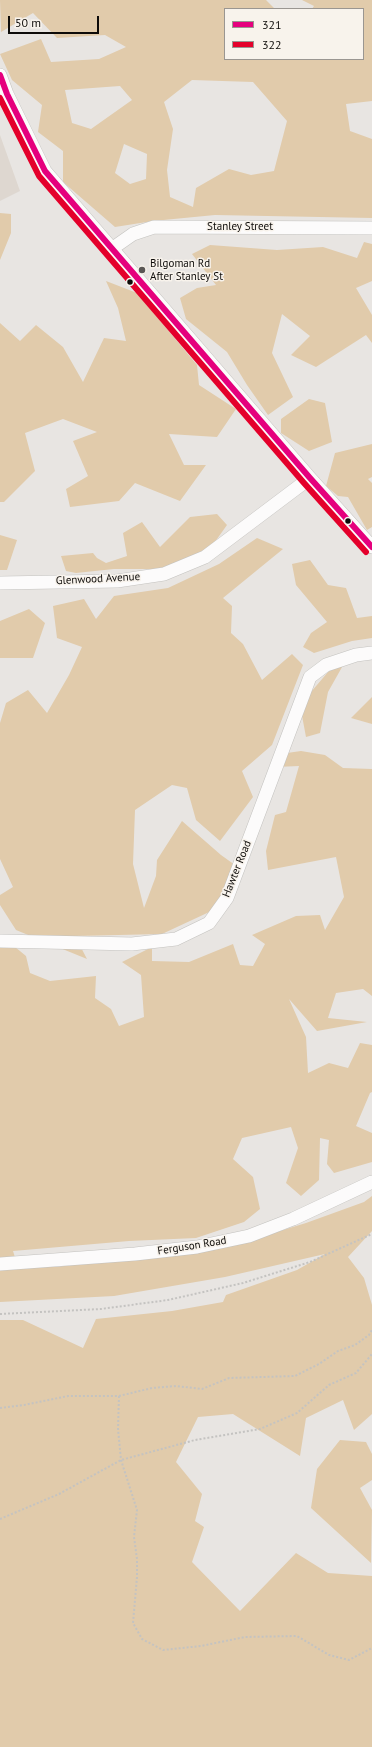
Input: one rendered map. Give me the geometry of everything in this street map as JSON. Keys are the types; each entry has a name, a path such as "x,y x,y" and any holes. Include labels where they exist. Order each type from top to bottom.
{"street":[{"path":"0,75 7,94 45,171 310,478 372,547"},
{"name":"Stanley Street","path":"113,248 133,234 154,227 372,228"},
{"name":"Glenwood Avenue","path":"0,583 117,581 164,574 205,556 310,478"},
{"name":"Hawter Road","path":"0,941 132,944 176,939 209,923 227,898 310,677 326,665 356,655 372,653"},
{"name":"Ferguson Road","path":"0,1264 197,1248 249,1236 293,1219 372,1182"}],"path":[{"path":"0,1314 101,1308 176,1298 243,1283 310,1262 372,1234"},
{"path":"0,1408 24,1405 68,1396 119,1396 152,1388 176,1386 202,1389 229,1378 295,1376 319,1364 338,1351 354,1345 369,1335 372,1330"},
{"path":"0,1519 58,1494 121,1460 195,1440 260,1429 297,1413 329,1385 356,1373 372,1354"},
{"path":"119,1396 118,1429 121,1460 137,1510 134,1537 137,1558 137,1576 133,1623 142,1639 163,1650 201,1646 245,1637 297,1636 329,1655 349,1660 372,1648"}],"shaded area":[{"path":"0,0 266,0 274,8 224,8 224,60 364,60 364,8 313,8 314,6 302,0 372,0 372,101 346,104 350,131 372,139 372,218 215,215 153,221 115,227 63,182 63,151 38,132 42,105 12,80 0,54 41,39 51,62 99,59 126,47 105,35 57,38 33,13 1,32","holes":["192,80 253,82 287,121 274,171 251,175 229,169 196,188 193,207 170,197 167,170 173,129 164,102","120,86 132,100 91,129 72,123 65,90","124,144 147,154 146,179 130,184 115,173"]},
{"path":"0,135 20,191 0,201"},
{"path":"0,213 11,214 11,233 0,260"},
{"path":"364,242 372,244 372,281 356,288 372,315 372,343 366,335 316,367 291,355 310,336 282,314 272,353 293,397 268,415 247,385 227,352 186,319 180,298 197,288 216,285 192,254 210,245 277,250 323,247 357,258"},
{"path":"106,281 137,293 197,365 199,385 236,409 217,437 169,434 184,465 206,465 180,501 135,483 119,501 70,507 66,489 88,476 73,441 97,432 63,419 25,433 35,471 4,502 0,502 0,323 20,341 36,325 63,347 83,382 104,338 126,341 118,308"},
{"path":"309,399 325,403 332,442 309,451 281,433 281,419"},
{"path":"372,444 372,477 368,479 372,483 372,527 367,530 348,497 338,496 326,486 335,453"},
{"path":"217,514 227,525 207,553 163,569 114,569 76,573 66,571 61,556 93,553 97,558 106,563 127,556 123,533 142,522 160,547 190,517"},
{"path":"0,535 17,540 7,570 0,570"},
{"path":"257,538 283,549 223,598 232,606 231,633 243,644 262,680 292,654 303,665 272,745 242,771 253,797 220,841 196,820 187,788 172,785 135,810 133,864 144,908 156,876 157,860 182,821 221,855 242,870 220,907 162,934 75,936 87,959 16,930 0,905 0,895 13,887 0,859 0,723 6,703 28,690 47,713 69,675 82,647 57,638 53,606 84,599 96,619 114,596 168,588 219,564"},
{"path":"310,560 328,585 346,588 357,618 372,616 372,638 352,641 314,653 303,647 311,633 327,622 296,585 292,564"},
{"path":"29,609 45,623 33,658 0,658 0,621"},
{"path":"346,660 328,692 320,733 306,737 300,705 328,672"},
{"path":"372,697 372,724 351,718"},
{"path":"301,751 325,755 343,768 372,769 372,996 363,989 336,993 328,1018 367,1022 317,1031 289,999 306,1037 308,1073 329,1063 348,1068 360,1043 372,1045 372,1092 370,1093 356,1126 372,1133 372,1162 334,1173 327,1164 329,1140 320,1138 319,1180 301,1196 286,1183 298,1148 291,1127 242,1138 233,1159 253,1177 260,1209 244,1222 196,1238 129,1241 13,1251 18,1267 55,1267 227,1247 306,1223 364,1202 372,1196 372,1231 348,1257 364,1278 372,1305 372,1414 354,1430 343,1400 306,1418 300,1456 233,1414 198,1417 176,1462 202,1494 195,1521 204,1527 192,1562 240,1611 296,1553 328,1573 372,1576 372,1747 0,1747 0,1320 23,1320 83,1348 96,1319 172,1311 223,1302 226,1295 297,1270 325,1254 225,1277 114,1296 0,1302 0,943 9,942 26,956 30,973 50,981 96,976 95,998 111,1009 119,1026 144,1017 141,975 122,962 152,947 152,961 189,962 233,944 240,965 253,966 265,944 252,935 296,916 320,915 325,930 344,897 336,857 268,870 266,851 275,815 286,812 299,766 276,767 287,753"},
{"path":"340,1440 366,1442 372,1454 372,1480 360,1488 372,1510 371,1563 311,1508 317,1469"}],"transit line":[{"name":"321","path":"0,75 7,94 45,171 310,478 372,547"},
{"name":"322","path":"0,98 39,176 304,483 366,552"}],"place":[{"name":"Bilgoman Rd After Stanley St","path":"142,270"}]}
